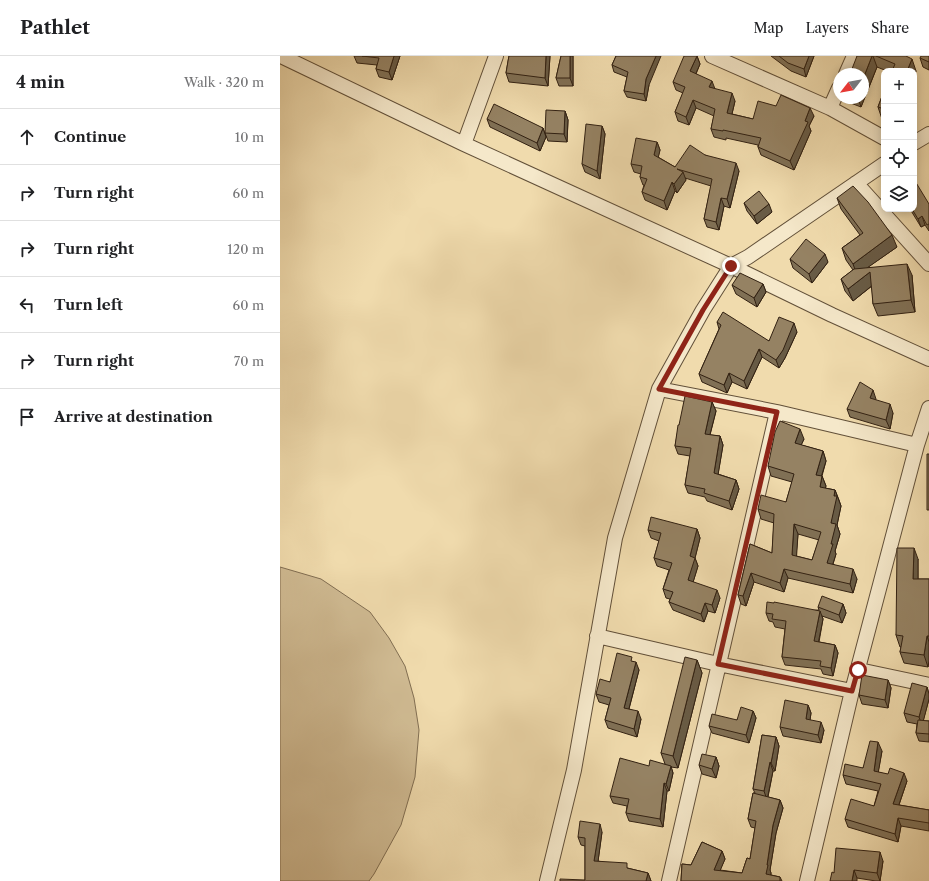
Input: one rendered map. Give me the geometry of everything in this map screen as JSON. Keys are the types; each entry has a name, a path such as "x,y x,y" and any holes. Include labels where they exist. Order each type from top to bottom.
{"street":[{"path":"281,56 464,144 731,266 832,315 929,359"},
{"path":"464,144 496,56"},
{"path":"712,56 830,108 881,136"},
{"path":"849,68 854,56"},
{"path":"830,108 833,101"},
{"path":"917,141 929,134"},
{"path":"547,881 574,770 596,636 615,538 659,389 703,310 731,266 748,257 881,166"},
{"path":"856,183 929,264"},
{"path":"659,389 777,412 917,445"},
{"path":"807,881 852,691 917,445 929,408"},
{"path":"669,881 777,412"},
{"path":"596,636 718,664 852,691"},
{"path":"858,670 929,685"}],"shaded area":[{"path":"280,567 321,579 370,612 389,638 405,666 414,698 419,730 415,777 401,825 369,881 280,881"}],"building":[{"path":"362,56 394,56 389,72 376,69 379,58"},
{"path":"509,56 546,56 545,78 506,73"},
{"path":"561,56 570,56 570,78 556,78"},
{"path":"616,56 656,56 646,79 644,94 624,91 628,72 612,65"},
{"path":"684,56 697,56 690,71 712,81 709,87 732,93 727,113 753,119 758,101 776,106 781,95 810,108 805,121 808,122 790,161 758,147 761,138 711,129 715,109 693,100 686,117 675,112 685,87 673,82"},
{"path":"779,56 809,56 804,69 788,63"},
{"path":"857,56 872,56 867,68 852,68"},
{"path":"876,56 906,56 912,59 908,68 893,68 895,64"},
{"path":"921,56 929,56 929,62 920,58"},
{"path":"881,99 881,108 878,107"},
{"path":"494,104 543,128 537,143 487,119"},
{"path":"546,110 565,111 564,134 545,133"},
{"path":"586,124 602,126 597,171 582,164"},
{"path":"636,138 657,142 654,155 675,167 690,145 705,155 736,163 727,199 721,198 716,222 704,219 712,179 677,169 683,172 674,184 672,182 664,201 642,192 647,179 640,177 642,166 631,164"},
{"path":"917,184 929,204 929,224 927,225 922,216 918,219 914,212 917,212"},
{"path":"853,186 868,202 892,235 853,264 842,248 863,233 837,198"},
{"path":"759,191 769,204 754,216 744,203"},
{"path":"806,239 825,254 809,274 790,259"},
{"path":"907,264 911,300 873,304 870,272 848,289 841,279 854,269"},
{"path":"740,273 763,284 754,298 732,285"},
{"path":"723,312 769,341 779,317 794,323 783,350 776,360 759,349 744,381 729,373 724,385 699,374 721,325 717,322"},
{"path":"860,382 873,390 870,398 890,404 886,420 847,409"},
{"path":"685,396 712,402 705,434 720,436 714,473 736,480 729,501 704,493 705,489 685,485 691,448 675,446"},
{"path":"780,421 800,429 795,443 823,451 816,475 822,476 820,487 835,490 834,496 837,496 831,523 836,524 831,544 833,544 827,563 853,569 850,584 784,569 780,583 751,573 743,596 738,595 750,544 772,553 774,514 758,509 761,495 786,502 794,474 768,466 775,432","holes":["794,524 821,532 812,560 792,555"]},
{"path":"927,454 929,454 929,510 927,510"},
{"path":"651,517 697,529 690,556 695,558 688,580 717,590 712,605 705,603 701,614 669,602 673,592 663,589 672,563 654,558 661,533 648,530"},
{"path":"897,548 914,548 913,579 929,579 929,636 927,636 924,655 900,652 903,636 896,635"},
{"path":"822,596 843,604 839,615 818,607"},
{"path":"767,602 820,611 814,641 835,645 831,668 820,666 821,661 782,657 786,621 772,619 773,614 766,613"},
{"path":"617,653 632,657 631,661 636,662 624,708 638,711 634,729 605,720 611,698 596,694 600,679 610,682"},
{"path":"685,657 697,660 673,756 661,753"},
{"path":"862,675 888,680 885,700 859,695"},
{"path":"912,683 927,687 919,717 904,713"},
{"path":"785,700 808,705 806,719 821,722 818,735 780,727"},
{"path":"741,707 753,711 746,735 709,726 712,714 737,720"},
{"path":"918,720 929,721 929,734 916,733"},
{"path":"762,735 776,737 764,791 753,789"},
{"path":"870,741 878,742 874,771 888,774 890,768 904,773 893,804 929,810 929,823 898,818 895,834 845,819 851,799 874,806 881,784 843,775 845,764 863,768"},
{"path":"702,754 716,757 712,769 699,765"},
{"path":"620,758 649,766 650,760 671,766 666,784 664,783 660,819 626,813 629,799 610,796"},
{"path":"753,793 780,800 773,825 766,874 780,877 780,881 681,881 682,864 691,865 702,842 722,851 714,870 742,873 747,858 750,859 756,821 748,819"},
{"path":"580,821 600,824 594,861 627,863 627,868 648,873 646,881 560,881 560,879 585,880 585,838 578,837"},
{"path":"836,848 880,852 877,873 854,870 852,881 830,881 832,872 834,873"}],"route":[{"path":"731,266 703,310 659,389 777,412 718,664 852,691 858,670"}]}
